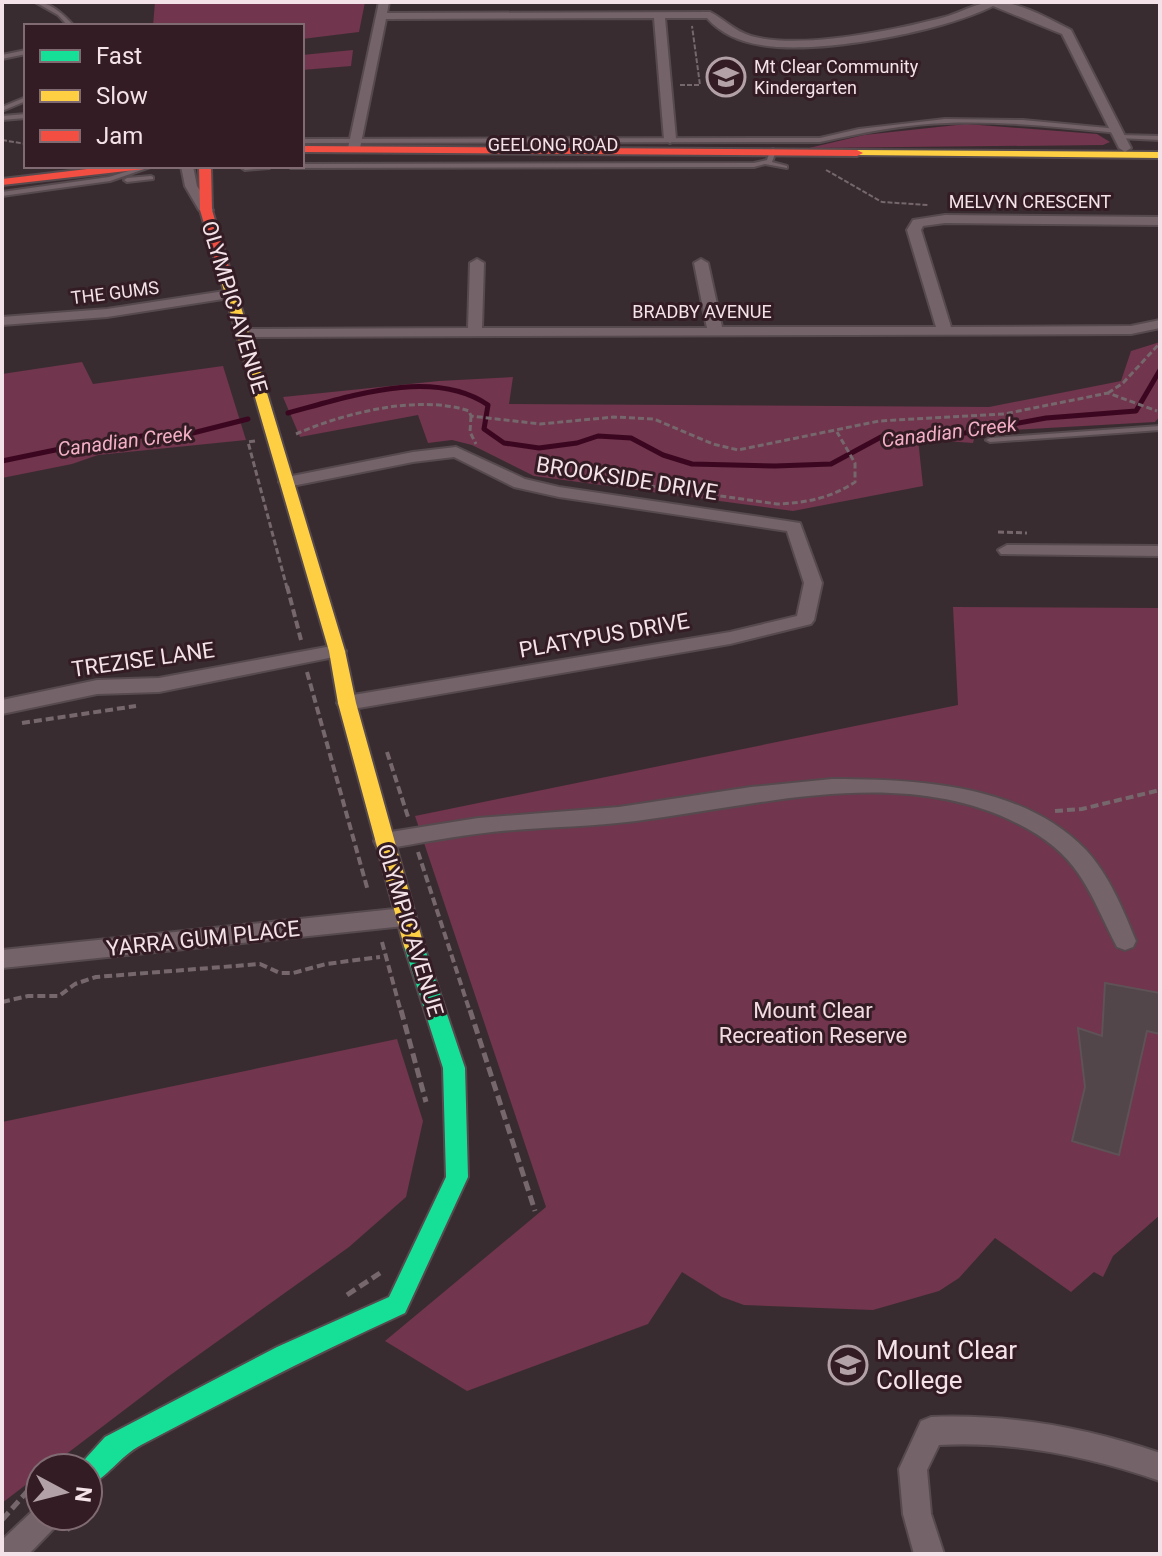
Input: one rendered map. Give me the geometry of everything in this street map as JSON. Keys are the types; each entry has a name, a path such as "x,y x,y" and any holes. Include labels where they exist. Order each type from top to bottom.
{"street":[{"path":"354,147 384,2"},
{"path":"381,16 690,15 709,8 722,27 746,38 798,45 931,23 992,3 1050,23 1070,37 1123,143"},
{"path":"659,15 670,139"},
{"name":"GEELONG ROAD","path":"304,149 591,150 770,157 1123,143 1160,148"},
{"name":"GEELONG ROAD","path":"1123,143 1160,155"},
{"name":"GEELONG ROAD","path":"304,156 354,147"},
{"name":"OLYMPIC AVENUE","path":"187,168 191,186 206,210"},
{"name":"OLYMPIC AVENUE","path":"104,1456 114,1446 286,1355 397,1305 457,1177 454,1068 404,917 347,703 337,651 206,210 205,168"},
{"path":"2,182 148,172"},
{"path":"2,174 77,175"},
{"name":"MELVYN CRESCENT","path":"945,332 914,230 918,223 963,219 1160,221"},
{"path":"475,331 477,263"},
{"path":"701,263 715,331"},
{"name":"THE GUMS","path":"2,321 107,313 231,294"},
{"name":"BRADBY AVENUE","path":"244,333 1099,331 1131,330 1160,324"},
{"name":"BROOKSIDE DRIVE","path":"287,482 413,457 456,452 520,483 559,492 794,527 805,557"},
{"path":"1007,550 1160,551"},
{"name":"PLATYPUS DRIVE","path":"347,703 730,638 805,620 813,583 805,557"},
{"name":"TREZISE LANE","path":"2,707 97,687 159,685 305,653 337,651"},
{"path":"384,841 489,824 636,813 796,789 858,787 957,796 997,804 1037,823 1073,849 1100,887 1125,941"},
{"name":"YARRA GUM PLACE","path":"2,959 404,917"},
{"path":"929,1554 917,1514 913,1469 931,1431 969,1428 1058,1439 1160,1467"},
{"path":"9,1554 30,1532"}],"lane":[{"path":"38,2 60,14 69,24"},
{"path":"2,57 24,52"},
{"path":"2,109 24,100"},
{"path":"2,118 24,116"},
{"path":"304,141 354,147 670,139 820,140 890,127 974,121 1123,143 1160,138"},
{"path":"770,157 785,167"},
{"name":"GEELONG ROAD","path":"304,166 770,157"},
{"name":"GEELONG ROAD","path":"304,163 324,165"},
{"path":"77,175 125,176 145,168"},
{"path":"2,194 77,175 148,172"},
{"path":"990,440 1160,428"}],"path":[{"path":"679,85 700,85 690,15"},
{"path":"2,140 24,144"},
{"path":"822,168 882,202 935,207 953,212 963,219"},
{"path":"471,416 540,424 614,417 654,419 713,444 738,450 879,421 1004,414 1108,393 1126,383 1143,356 1160,343"},
{"path":"1108,393 1157,409"},
{"path":"291,436 312,427 421,403 461,407 469,411 472,439 485,451"},
{"path":"540,470 777,504 800,504 833,495 855,482 855,463 837,432"},
{"path":"260,440 248,442 370,898"},
{"path":"1045,810 1069,812 1138,792 1160,790"},
{"path":"440,923 535,1211"},
{"path":"382,942 428,1109"},
{"path":"2,1002 28,996 59,996 75,984 96,977 260,964 280,973 293,973 326,964 380,957"},
{"path":"340,1298 391,1263"},
{"path":"2,1520 24,1495"}],"green space":[{"path":"155,2 365,2 359,32 304,39 304,24 153,24"},
{"path":"353,50 351,66 304,70 304,55"},
{"path":"966,124 1097,134 1110,142 1103,145 809,148 864,135"},
{"path":"1160,342 1160,416 1155,422 976,432 973,443 918,439 923,486 793,511 534,476 472,445 452,440 428,443 418,415 300,437 283,397 439,381 513,377 509,404 989,407 1121,381 1131,351"},
{"path":"82,362 93,384 223,366 246,440 98,455 72,464 2,478 2,374"},
{"name":"Mount Clear Recreation Reserve","path":"953,607 1160,608 1160,1215 1113,1256 1103,1277 1094,1272 1071,1292 995,1238 959,1278 939,1291 873,1310 744,1305 722,1297 682,1272 648,1324 467,1391 385,1341 546,1207 415,816 958,705"},
{"path":"397,1039 423,1121 406,1197 349,1247 69,1452 24,1452 24,1486 2,1503 2,1122"}],"building":[{"path":"1105,983 1160,993 1160,1034 1147,1031 1119,1155 1072,1141 1085,1087 1078,1028 1102,1036"}],"waterway":[{"name":"Canadian Creek","path":"288,413 363,393 416,387 442,388 466,394 488,405 484,429 504,443 539,448 577,443 598,436 631,438 663,455 692,464 831,464 881,437 965,433 1046,418 1136,411 1160,370"},
{"name":"Canadian Creek","path":"2,461 60,449 105,448 141,436 181,436 248,419"}],"traffic: fast":[{"path":"104,1456 114,1446 286,1355 397,1305 457,1177 454,1068 414,946"}],"traffic: slow":[{"path":"857,153 1160,155"},
{"path":"228,284 337,651 347,703 414,946"}],"traffic: jam":[{"path":"304,149 857,153"},
{"path":"2,182 126,168"},
{"path":"205,168 206,210 228,284"}],"place":[{"name":"Mt Clear Community Kindergarten","path":"726,77"},
{"name":"Mount Clear College","path":"848,1365"}]}
